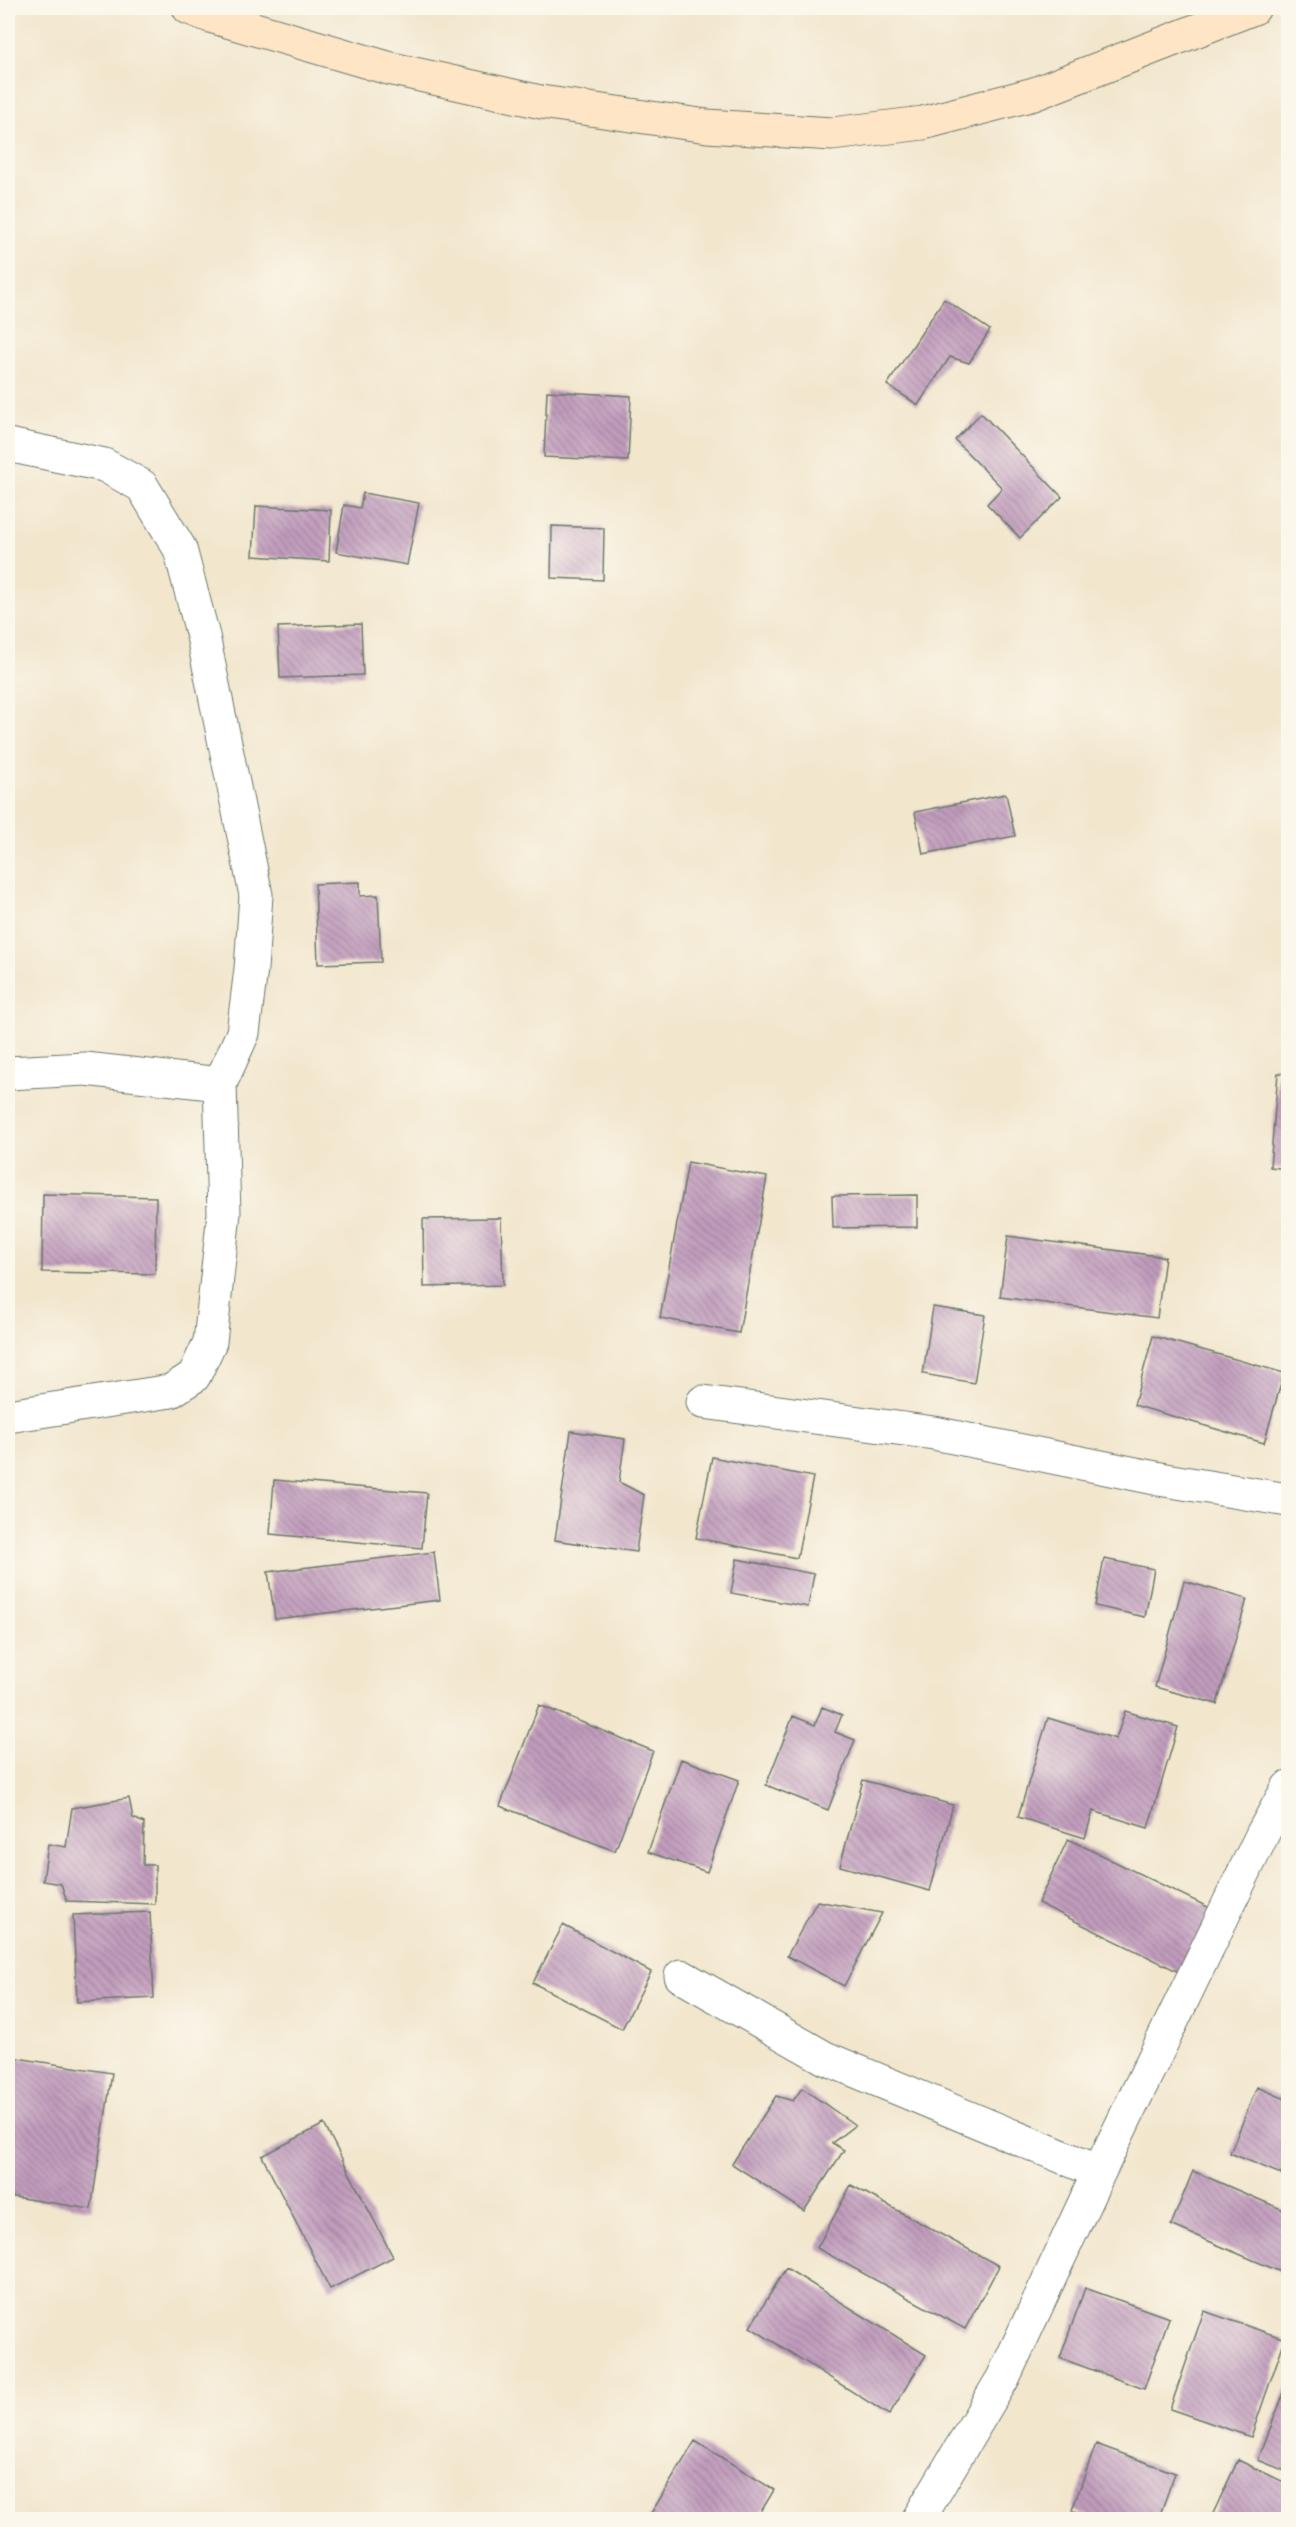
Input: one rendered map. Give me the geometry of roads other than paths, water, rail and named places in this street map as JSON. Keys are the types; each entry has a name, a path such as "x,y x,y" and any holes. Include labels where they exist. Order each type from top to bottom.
{"main road":[{"path":"189,8 388,68 541,102 707,126 832,134 923,123 1034,94 1254,8"}],"street":[{"path":"8,445 104,465 142,486 180,549 203,636 256,895 251,969 243,1033 220,1084 224,1213 210,1342 194,1376 171,1391 8,1416"},
{"path":"8,1073 86,1069 220,1084"},
{"path":"703,1402 934,1433 1164,1480 1288,1500"},
{"path":"918,2520 1003,2378 1099,2172 1263,1833 1288,1788"},
{"path":"681,1976 825,2058 1099,2172"}]}
